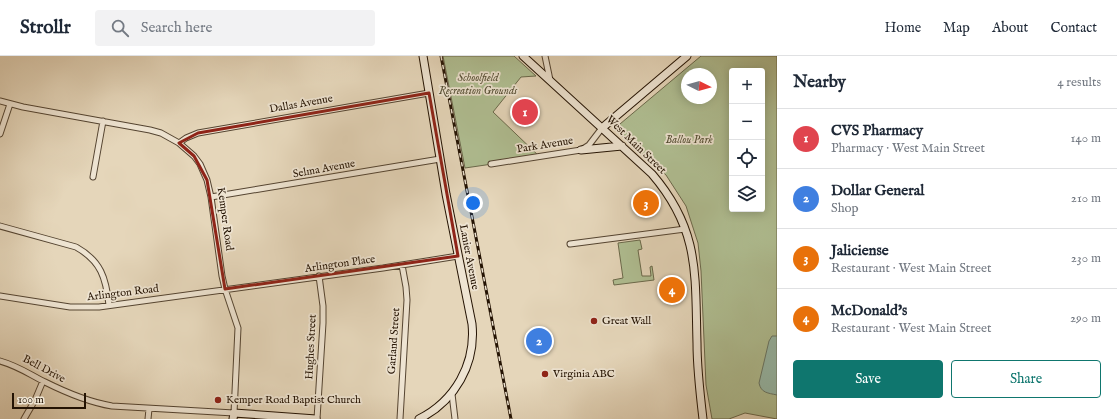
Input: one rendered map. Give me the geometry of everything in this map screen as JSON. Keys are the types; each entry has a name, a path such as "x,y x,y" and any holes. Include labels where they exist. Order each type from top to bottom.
{"main road":[{"name":"Lanier Avenue","path":"419,419 452,394 466,370 472,342 472,324 440,160 423,56"},
{"name":"West Main Street","path":"522,56 652,174 662,185 678,210 692,252 694,265 698,368 703,419"},
{"name":"Park Avenue","path":"602,128 687,56"},
{"path":"581,150 622,146"},
{"path":"234,416 316,419"}],"street":[{"path":"545,56 550,80"},
{"name":"Dallas Avenue","path":"179,143 198,133 429,93"},
{"name":"Kemper Road","path":"0,101 161,133 188,150 200,164 208,180 212,197 225,289 236,319 238,333 234,416"},
{"path":"0,134 10,104"},
{"path":"93,176 103,121"},
{"name":"Park Avenue","path":"491,164 581,150 589,144 602,128"},
{"name":"Selma Avenue","path":"212,197 440,160"},
{"path":"0,226 76,247 84,252 95,262 101,271 108,294 109,305"},
{"path":"570,244 685,229"},
{"name":"Arlington Place","path":"225,289 458,256"},
{"name":"Garland Street","path":"400,419 407,300 402,265"},
{"name":"Hughes Street","path":"316,419 323,323 323,306 319,276"},
{"name":"Arlington Road","path":"0,296 70,307 86,308 225,289"},
{"name":"Bell Drive","path":"0,361 14,365 68,393 96,403 149,409"},
{"path":"24,419 44,381"},
{"path":"452,394 455,419"},
{"path":"148,419 149,409 234,416"}],"highlighted area":[{"path":"429,93 458,256 225,289 207,180 194,156 179,143 198,133"}],"green space":[{"name":"Schoolfield Recreation Grounds","path":"443,56 514,56 536,76 521,77 493,112 540,157 465,168"},
{"name":"Ballou Park","path":"701,56 777,56 777,419 745,413 729,419 712,419 706,385 701,271 698,243 686,206 666,175 614,129 681,73 681,104 717,104 717,68 687,68"},
{"path":"640,240 642,249 638,250 642,276 651,276 650,267 652,266 654,280 614,285 613,280 623,278 618,243"}],"shaded area":[{"path":"772,336 777,336 777,395 763,391 759,383 769,341"}],"railway":[{"path":"441,56 511,419"}],"place":[{"name":"CVS Pharmacy","path":"525,112"},
{"name":"Jaliciense","path":"646,203"},
{"name":"McDonald's","path":"672,290"},
{"name":"Great Wall","path":"594,321"},
{"name":"Dollar General","path":"539,341"},
{"name":"Virginia ABC","path":"545,374"},
{"name":"Kemper Road Baptist Church","path":"218,400"}]}
